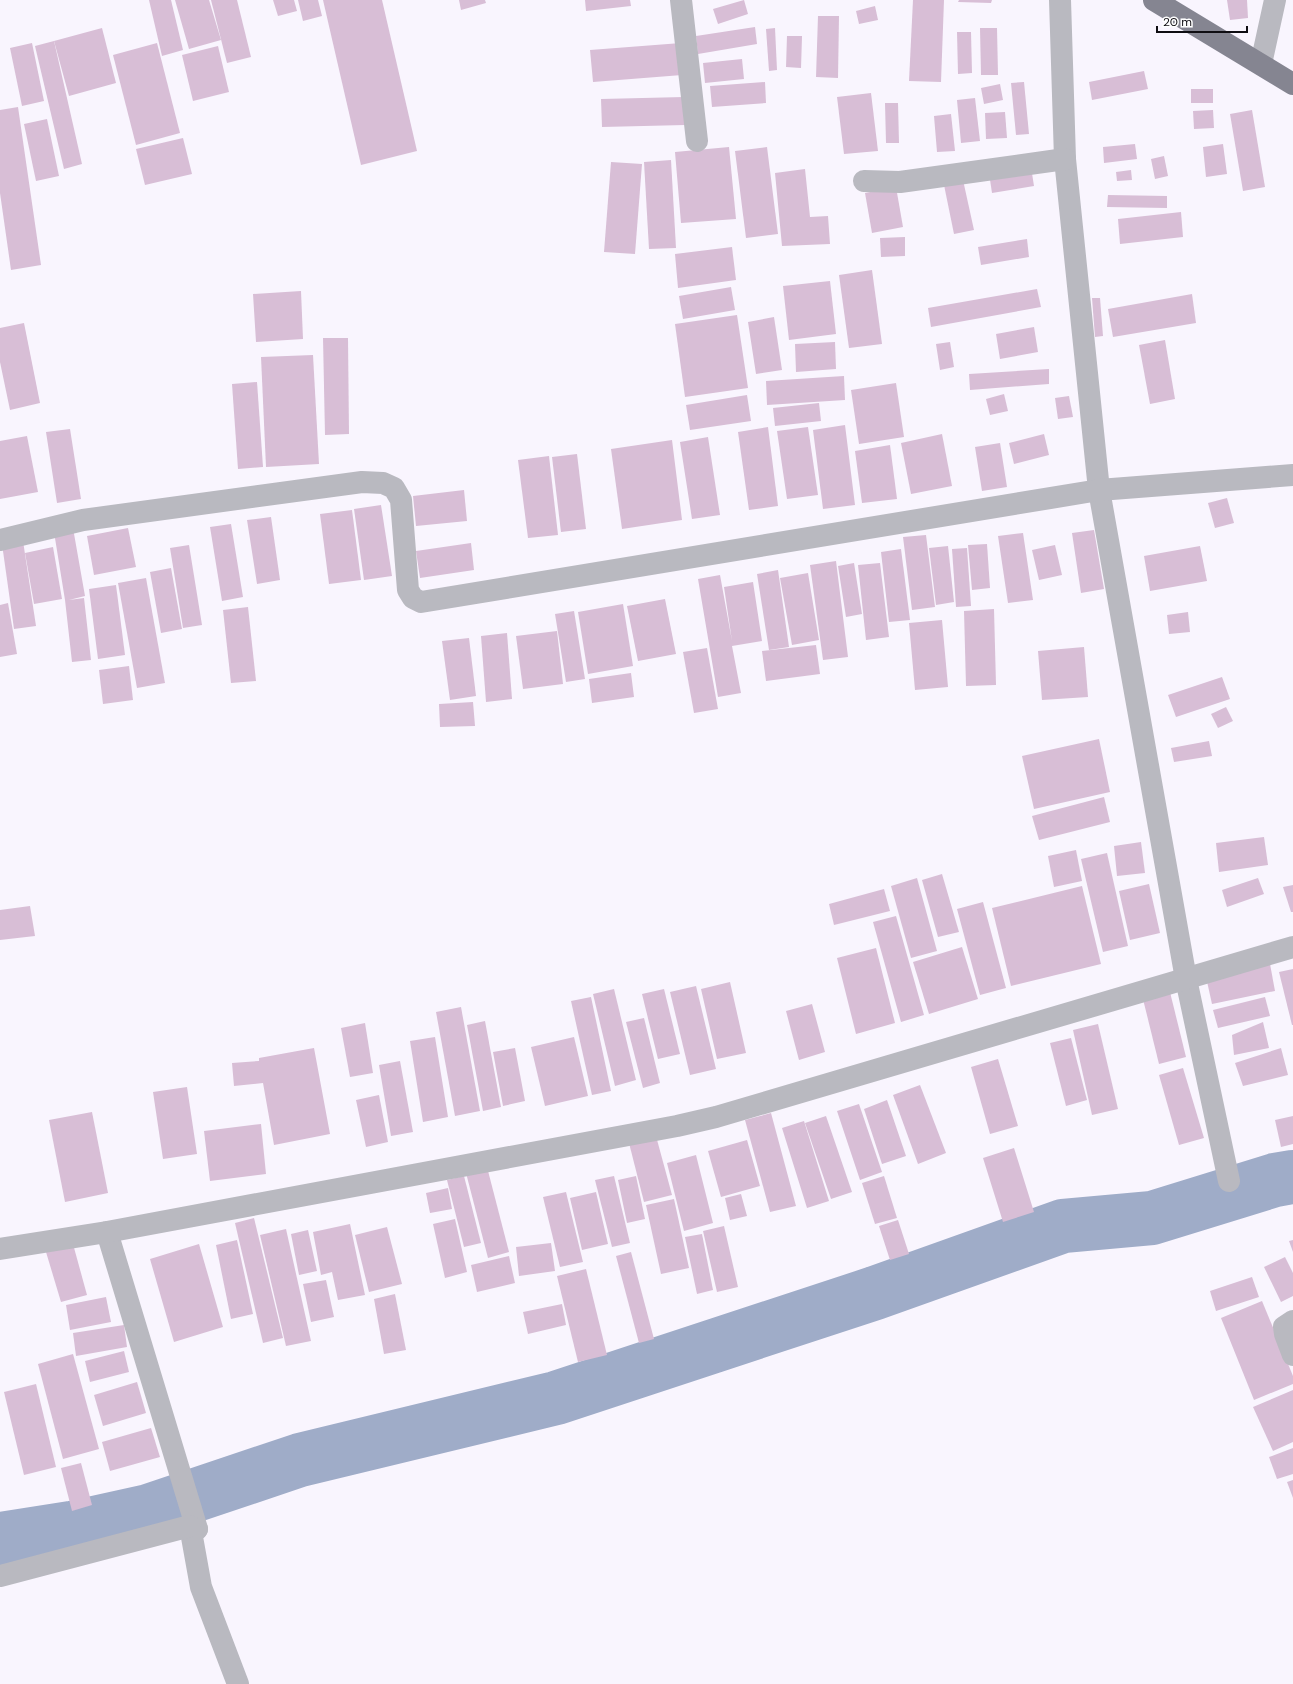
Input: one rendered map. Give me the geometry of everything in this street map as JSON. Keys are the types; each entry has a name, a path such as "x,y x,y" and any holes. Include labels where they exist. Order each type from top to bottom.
{"main road":[{"path":"1160,2 1293,84"}],"street":[{"path":"681,0 697,141"},
{"path":"1060,0 1065,159 1099,490 1186,979 1229,1181"},
{"path":"1261,64 1274,0"},
{"path":"864,181 900,182 1065,159"},
{"path":"0,540 83,520 362,482 383,483 394,488 401,500 408,590 413,598 421,602 1099,490 1293,475"},
{"path":"0,1249 107,1232 700,1120 1293,947"},
{"path":"107,1232 187,1493 201,1587 238,1684"},
{"path":"1293,1321 1284,1327 1284,1334 1293,1355"},
{"path":"0,1576 193,1528"}],"building":[{"path":"149,0 171,0 183,50 162,56"},
{"path":"175,0 209,0 221,40 189,49"},
{"path":"211,0 237,0 251,57 227,63"},
{"path":"273,0 294,0 297,11 278,16"},
{"path":"298,0 318,0 322,16 303,21"},
{"path":"323,0 382,0 417,151 361,165"},
{"path":"459,0 485,0 486,3 461,10"},
{"path":"585,0 630,0 631,6 586,11"},
{"path":"744,0 748,14 718,24 713,9"},
{"path":"913,0 944,0 941,82 909,81"},
{"path":"959,0 992,0 991,3 958,2"},
{"path":"1227,0 1247,0 1248,18 1230,20"},
{"path":"875,6 878,20 859,24 856,11"},
{"path":"818,16 839,16 838,78 816,77"},
{"path":"755,27 757,44 698,54 696,36"},
{"path":"102,28 116,83 69,96 54,41"},
{"path":"775,28 777,70 769,71 766,29"},
{"path":"980,28 997,28 998,75 981,75"},
{"path":"957,32 971,32 972,73 958,74"},
{"path":"787,36 802,36 801,68 786,67"},
{"path":"54,41 82,164 64,169 35,46"},
{"path":"32,43 44,101 22,106 10,48"},
{"path":"157,43 180,133 136,145 113,55"},
{"path":"681,43 682,75 593,82 590,50"},
{"path":"218,46 229,92 193,101 182,55"},
{"path":"742,59 744,79 705,83 703,63"},
{"path":"1144,71 1148,89 1092,100 1089,82"},
{"path":"765,82 766,103 712,107 710,86"},
{"path":"1024,82 1029,134 1016,135 1011,83"},
{"path":"1000,84 1003,100 984,104 981,88"},
{"path":"1191,89 1213,89 1213,103 1191,103"},
{"path":"871,93 878,151 844,154 837,97"},
{"path":"684,97 685,125 602,127 601,99"},
{"path":"975,98 980,141 961,143 957,100"},
{"path":"885,103 898,103 899,143 886,143"},
{"path":"18,107 41,265 11,270 0,193 0,110"},
{"path":"1213,110 1214,128 1194,129 1193,111"},
{"path":"1252,110 1265,187 1243,191 1230,114"},
{"path":"1005,112 1007,138 986,139 985,113"},
{"path":"951,114 955,151 937,152 934,116"},
{"path":"47,119 59,176 36,181 24,124"},
{"path":"183,138 192,174 145,185 136,149"},
{"path":"1135,144 1137,159 1104,163 1103,147"},
{"path":"1223,144 1227,174 1206,177 1203,147"},
{"path":"729,147 736,219 681,223 675,152"},
{"path":"767,147 778,234 746,238 735,151"},
{"path":"1164,156 1168,176 1155,179 1151,159"},
{"path":"671,160 676,248 649,249 644,162"},
{"path":"611,162 642,164 635,254 604,252"},
{"path":"1031,167 1034,186 992,193 989,173"},
{"path":"805,169 810,217 828,216 830,244 782,246 775,173"},
{"path":"1131,170 1132,180 1117,181 1116,172"},
{"path":"963,180 974,230 954,234 944,185"},
{"path":"896,187 903,227 872,233 865,193"},
{"path":"1108,195 1167,196 1167,208 1107,207"},
{"path":"1181,212 1183,237 1120,244 1118,219"},
{"path":"905,237 905,256 881,257 880,238"},
{"path":"1027,239 1029,257 981,265 978,247"},
{"path":"732,247 736,280 678,288 675,254"},
{"path":"872,270 882,344 849,348 839,275"},
{"path":"830,281 836,334 789,340 783,286"},
{"path":"731,287 735,310 683,319 679,296"},
{"path":"1037,289 1041,307 931,327 928,308"},
{"path":"301,291 303,339 256,342 253,294"},
{"path":"1192,294 1196,323 1113,337 1108,309"},
{"path":"1092,298 1100,298 1103,336 1095,337"},
{"path":"737,315 748,388 685,397 675,324"},
{"path":"774,317 782,370 756,374 748,322"},
{"path":"24,323 40,403 10,410 0,362 0,328"},
{"path":"1034,327 1038,352 1000,359 996,334"},
{"path":"323,338 348,338 349,434 325,435"},
{"path":"1165,340 1175,399 1150,404 1139,345"},
{"path":"835,342 836,369 796,372 795,344"},
{"path":"950,342 954,367 940,370 936,344"},
{"path":"313,355 319,464 266,467 261,357"},
{"path":"1049,369 1049,384 970,390 969,374"},
{"path":"844,376 845,400 767,405 766,381"},
{"path":"257,382 263,467 238,469 232,384"},
{"path":"896,383 904,437 859,444 851,390"},
{"path":"1004,394 1008,411 990,415 986,399"},
{"path":"747,395 751,421 690,430 686,405"},
{"path":"1069,396 1073,417 1058,419 1055,398"},
{"path":"819,403 821,421 775,426 773,408"},
{"path":"845,425 855,505 823,509 813,430"},
{"path":"768,427 778,506 749,510 738,432"},
{"path":"808,427 818,495 787,499 777,431"},
{"path":"70,429 81,499 57,503 46,432"},
{"path":"942,434 952,486 911,494 901,443"},
{"path":"1044,434 1049,455 1014,464 1009,443"},
{"path":"27,436 38,492 0,499 0,441"},
{"path":"708,437 720,515 692,519 680,442"},
{"path":"672,440 682,520 622,529 611,449"},
{"path":"1000,443 1007,487 982,491 975,447"},
{"path":"890,445 897,499 862,503 855,451"},
{"path":"577,454 586,529 561,532 552,457"},
{"path":"549,456 558,535 528,538 518,460"},
{"path":"464,490 467,521 416,526 413,496"},
{"path":"1227,498 1234,523 1215,528 1208,503"},
{"path":"381,505 392,576 364,580 354,509"},
{"path":"352,510 361,580 329,584 320,514"},
{"path":"271,517 280,580 257,584 247,520"},
{"path":"231,524 243,597 222,601 210,527"},
{"path":"73,528 85,596 69,600 84,598 91,660 72,662 65,600 54,532"},
{"path":"128,528 136,567 94,575 87,536"},
{"path":"1094,530 1104,589 1081,593 1072,533"},
{"path":"1023,533 1033,600 1008,603 998,536"},
{"path":"926,535 935,607 912,610 903,537"},
{"path":"23,541 36,626 14,629 2,544"},
{"path":"471,543 474,570 420,578 416,551"},
{"path":"987,544 990,588 972,590 968,545"},
{"path":"189,545 202,625 183,628 170,548"},
{"path":"1055,545 1062,575 1039,580 1032,550"},
{"path":"948,546 954,602 936,605 929,548"},
{"path":"1200,546 1207,581 1150,591 1144,556"},
{"path":"53,547 62,599 34,604 25,553"},
{"path":"967,548 971,606 956,607 952,549"},
{"path":"901,549 910,620 889,622 881,552"},
{"path":"836,561 848,657 823,660 810,565"},
{"path":"854,563 862,614 846,617 838,566"},
{"path":"880,563 889,637 866,640 858,565"},
{"path":"171,568 182,629 161,633 150,572"},
{"path":"778,570 789,647 769,650 757,574"},
{"path":"808,573 819,640 792,645 780,578"},
{"path":"720,575 732,641 724,587 753,582 762,641 732,646 741,693 718,697 698,579"},
{"path":"146,578 165,683 137,688 118,583"},
{"path":"116,585 125,655 98,659 89,589"},
{"path":"665,599 676,654 638,661 627,606"},
{"path":"8,603 17,654 0,657 0,605"},
{"path":"623,604 633,666 588,674 578,612"},
{"path":"248,607 256,681 231,683 223,610"},
{"path":"994,609 996,685 966,686 964,611"},
{"path":"574,611 585,679 566,682 555,614"},
{"path":"1188,612 1190,632 1169,634 1167,615"},
{"path":"942,620 948,687 915,690 909,623"},
{"path":"557,631 563,684 523,689 516,636"},
{"path":"507,633 512,699 486,702 481,636"},
{"path":"469,638 476,696 450,700 442,641"},
{"path":"816,645 820,674 766,681 762,651"},
{"path":"1084,647 1088,697 1042,700 1038,651"},
{"path":"707,648 718,709 694,713 683,652"},
{"path":"129,666 133,700 103,704 99,670"},
{"path":"631,673 634,697 592,703 589,679"},
{"path":"1222,677 1230,699 1176,717 1168,695"},
{"path":"473,702 475,726 440,727 439,704"},
{"path":"1226,707 1233,721 1218,728 1211,714"},
{"path":"1099,739 1110,792 1034,809 1022,756"},
{"path":"1209,741 1212,756 1174,762 1171,748"},
{"path":"1104,797 1110,822 1039,840 1032,816"},
{"path":"1264,837 1268,865 1219,872 1216,843"},
{"path":"1141,842 1145,873 1117,876 1114,846"},
{"path":"1076,850 1082,881 1054,887 1048,856"},
{"path":"1107,853 1128,946 1103,952 1081,859"},
{"path":"942,874 959,932 938,937 922,880"},
{"path":"917,878 937,951 911,958 891,886"},
{"path":"1258,878 1264,894 1227,907 1222,890"},
{"path":"1149,884 1160,933 1130,940 1119,891"},
{"path":"1293,885 1293,912 1291,912 1283,887"},
{"path":"1082,886 1101,964 1011,986 992,908"},
{"path":"884,889 890,911 834,925 829,904"},
{"path":"983,902 1006,988 980,995 957,909"},
{"path":"30,906 35,936 0,940 0,910"},
{"path":"896,916 924,1015 901,1022 873,922"},
{"path":"962,947 978,999 929,1014 913,962"},
{"path":"876,948 895,1023 856,1034 837,958"},
{"path":"1270,964 1275,991 1212,1004 1206,977"},
{"path":"1293,969 1293,1025 1292,1025 1279,972"},
{"path":"730,982 746,1053 717,1059 701,989"},
{"path":"696,986 716,1069 690,1075 670,992"},
{"path":"1169,988 1186,1057 1159,1064 1142,995"},
{"path":"614,989 636,1080 615,1086 593,994"},
{"path":"664,989 680,1054 658,1059 642,994"},
{"path":"591,997 611,1091 592,1095 571,1001"},
{"path":"1265,997 1270,1016 1218,1028 1213,1010"},
{"path":"812,1004 825,1052 799,1060 786,1011"},
{"path":"461,1007 480,1111 455,1116 436,1012"},
{"path":"644,1018 660,1083 643,1088 626,1022"},
{"path":"485,1021 501,1107 483,1111 467,1025"},
{"path":"1263,1022 1269,1048 1234,1055 1232,1035"},
{"path":"365,1023 373,1073 350,1077 341,1028"},
{"path":"1098,1024 1118,1109 1092,1115 1073,1030"},
{"path":"435,1037 448,1117 423,1122 410,1041"},
{"path":"574,1037 588,1096 545,1106 531,1047"},
{"path":"1071,1038 1087,1100 1066,1106 1050,1043"},
{"path":"314,1048 330,1134 274,1145 263,1083 234,1086 232,1063 259,1061 259,1058"},
{"path":"515,1048 525,1101 503,1106 493,1052"},
{"path":"1281,1048 1288,1075 1243,1086 1235,1063"},
{"path":"998,1059 1018,1126 990,1134 971,1067"},
{"path":"400,1061 413,1132 391,1136 379,1065"},
{"path":"1183,1068 1204,1138 1179,1145 1159,1075"},
{"path":"920,1085 946,1153 918,1164 893,1095"},
{"path":"187,1087 197,1154 163,1159 153,1092"},
{"path":"379,1095 388,1142 366,1147 356,1100"},
{"path":"887,1100 906,1156 882,1164 864,1109"},
{"path":"859,1104 882,1172 860,1180 837,1111"},
{"path":"92,1112 108,1193 65,1202 49,1120"},
{"path":"771,1113 796,1206 770,1212 745,1120"},
{"path":"826,1116 852,1192 831,1199 805,1123"},
{"path":"1293,1116 1293,1144 1281,1147 1275,1120"},
{"path":"804,1121 829,1201 807,1208 782,1128"},
{"path":"261,1124 266,1174 210,1181 204,1131"},
{"path":"656,1136 672,1195 644,1202 629,1143"},
{"path":"747,1140 760,1186 721,1197 708,1151"},
{"path":"1014,1148 1034,1212 1003,1222 983,1158"},
{"path":"696,1155 713,1223 684,1231 667,1163"},
{"path":"487,1167 509,1252 488,1258 466,1173"},
{"path":"464,1176 481,1243 464,1247 447,1180"},
{"path":"614,1176 630,1243 612,1247 595,1180"},
{"path":"636,1176 645,1219 627,1223 618,1180"},
{"path":"884,1176 897,1218 875,1224 862,1183"},
{"path":"448,1188 452,1209 430,1213 426,1193"},
{"path":"566,1192 583,1262 560,1267 543,1197"},
{"path":"596,1192 608,1244 582,1250 570,1198"},
{"path":"741,1194 747,1216 730,1220 725,1198"},
{"path":"674,1199 689,1268 661,1274 646,1205"},
{"path":"254,1218 283,1338 263,1343 235,1223"},
{"path":"455,1219 467,1272 445,1278 433,1224"},
{"path":"898,1220 909,1254 890,1260 879,1226"},
{"path":"350,1224 365,1295 338,1300 332,1272 321,1275 313,1232"},
{"path":"724,1226 738,1287 717,1292 703,1231"},
{"path":"387,1227 402,1284 369,1292 355,1235"},
{"path":"286,1229 311,1341 286,1346 260,1235"},
{"path":"308,1230 317,1271 299,1275 291,1234"},
{"path":"702,1234 713,1290 697,1294 685,1237"},
{"path":"237,1240 253,1314 231,1319 216,1245"},
{"path":"1293,1240 1293,1252 1289,1241"},
{"path":"551,1243 555,1271 519,1276 516,1247"},
{"path":"73,1244 87,1295 61,1302 46,1252"},
{"path":"199,1244 223,1327 174,1342 150,1259"},
{"path":"631,1252 654,1339 639,1343 616,1256"},
{"path":"509,1256 515,1283 477,1292 471,1265"},
{"path":"1285,1257 1293,1273 1293,1296 1281,1302 1264,1267"},
{"path":"586,1269 607,1355 578,1362 557,1276"},
{"path":"1252,1277 1259,1297 1216,1311 1210,1291"},
{"path":"326,1280 334,1317 311,1322 303,1284"},
{"path":"395,1294 406,1350 384,1354 374,1299"},
{"path":"106,1297 111,1322 70,1330 66,1305"},
{"path":"1262,1301 1293,1376 1293,1384 1254,1400 1221,1318"},
{"path":"562,1304 566,1325 528,1334 523,1312"},
{"path":"124,1325 127,1347 76,1356 73,1333"},
{"path":"124,1351 129,1372 90,1382 85,1361"},
{"path":"73,1354 99,1449 63,1459 38,1364"},
{"path":"137,1382 146,1413 103,1426 94,1395"},
{"path":"36,1384 56,1467 24,1475 4,1392"},
{"path":"1293,1390 1293,1442 1273,1451 1253,1407"},
{"path":"151,1428 160,1457 110,1471 102,1442"},
{"path":"1293,1448 1293,1474 1277,1479 1269,1457"},
{"path":"81,1463 92,1505 72,1511 61,1468"},
{"path":"1293,1480 1293,1498 1287,1482"}],"waterway":[{"path":"0,1539 71,1528 148,1511 300,1460 556,1398 875,1293 1063,1226 1152,1218 1275,1180 1293,1177"}]}
